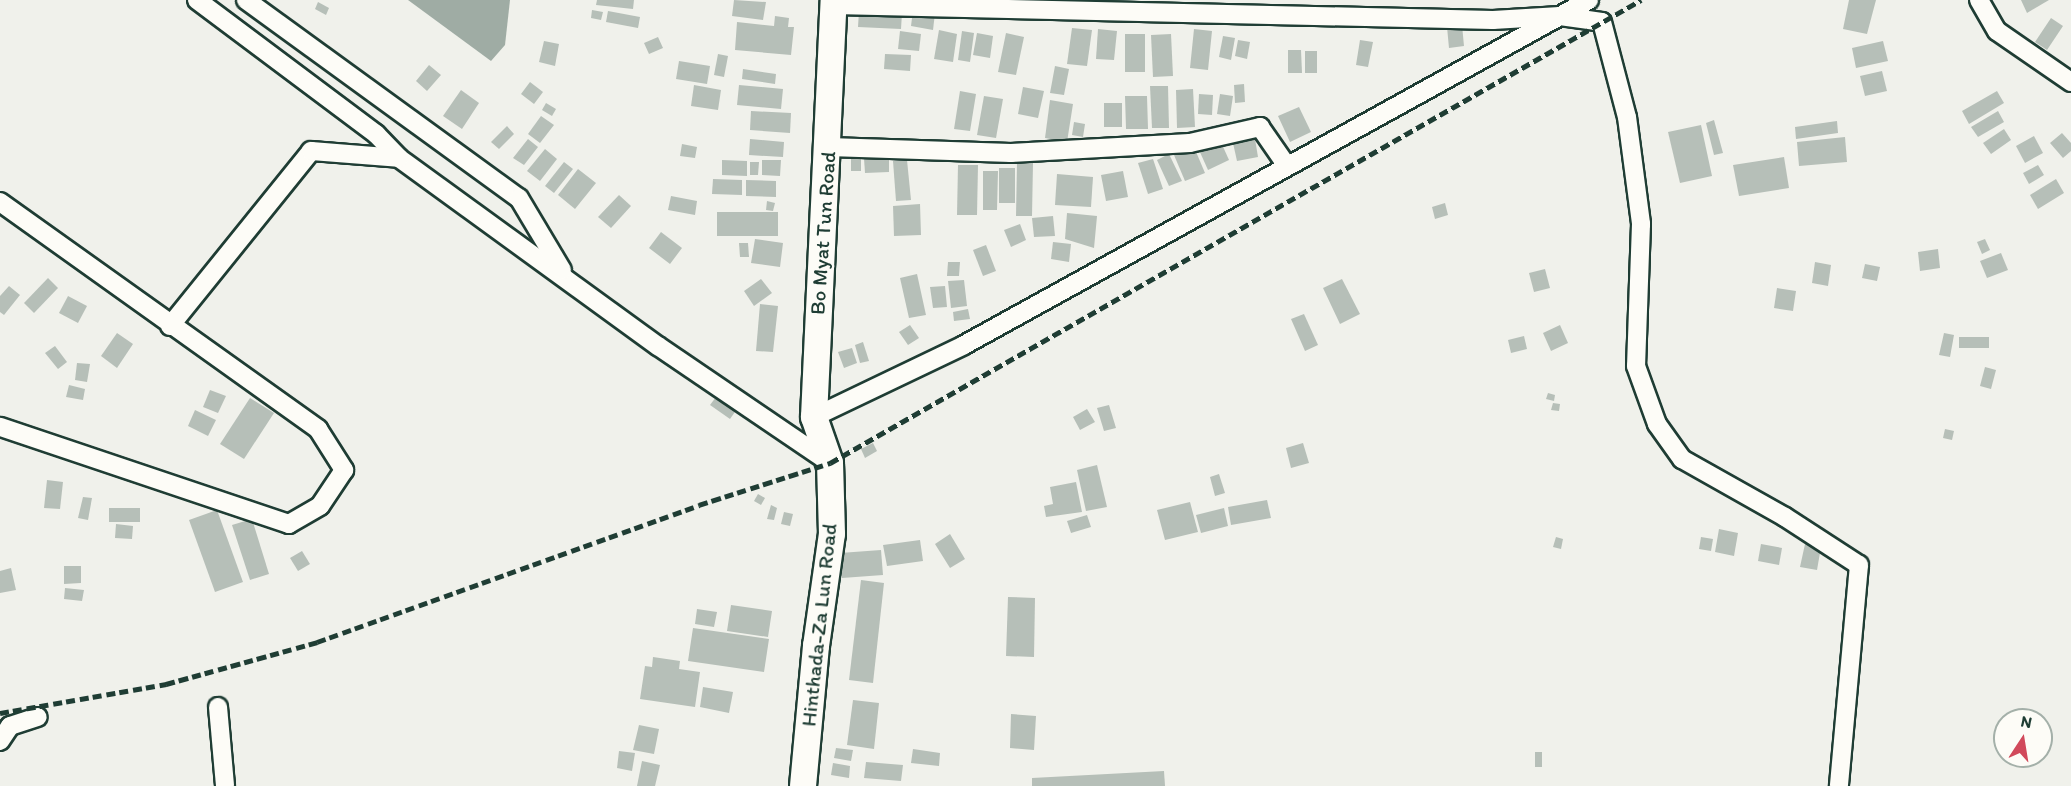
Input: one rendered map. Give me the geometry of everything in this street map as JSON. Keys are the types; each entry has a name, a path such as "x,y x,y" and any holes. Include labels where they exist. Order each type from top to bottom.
{"main road":[{"name":"Bo Myat Tun Road","path":"830,463 813,417 817,292 829,147 834,2"},
{"name":"Hinthada-Za Lun Road","path":"803,786 816,646 832,534 830,463"}],"street":[{"path":"196,0 376,134 399,158 658,346 830,463"},
{"path":"246,0 519,198 566,277"},
{"path":"813,417 964,345 1588,0"},
{"path":"1979,0 1997,31 2071,82"},
{"path":"834,2 1294,7 1493,20 1560,16 1602,22 1628,117 1641,224 1636,366 1657,424 1682,459 1785,517 1859,565 1839,786"},
{"path":"829,147 1011,153 1190,143 1260,127 1287,166"},
{"path":"170,326 311,151 399,158"},
{"path":"0,202 170,326 318,429 344,470 320,506 289,524 0,427"},
{"path":"218,707 225,786"},
{"path":"0,741 10,726 39,717"}],"shaded area":[{"path":"408,0 510,0 505,45 491,61"}],"building":[{"path":"597,0 634,0 633,9 596,5"},
{"path":"734,0 766,2 763,20 732,16"},
{"path":"1849,0 1876,0 1867,34 1843,29"},
{"path":"2021,0 2049,0 2027,13"},
{"path":"318,2 329,8 326,15 315,9"},
{"path":"592,10 603,12 601,20 591,18"},
{"path":"913,10 935,13 933,30 911,26"},
{"path":"608,11 640,17 638,28 606,22"},
{"path":"859,11 902,13 901,29 858,27"},
{"path":"775,16 789,18 788,27 794,27 791,55 735,50 737,22 774,26"},
{"path":"2051,18 2063,26 2047,50 2035,42"},
{"path":"1462,25 1464,46 1449,48 1447,27"},
{"path":"1072,28 1092,30 1087,66 1067,64"},
{"path":"1098,29 1117,31 1114,60 1096,59"},
{"path":"1194,29 1212,31 1208,70 1190,68"},
{"path":"939,30 957,34 953,62 934,59"},
{"path":"900,31 921,34 919,51 898,49"},
{"path":"962,31 974,33 970,62 958,60"},
{"path":"977,33 993,36 990,58 973,55"},
{"path":"1006,33 1024,37 1016,75 998,72"},
{"path":"1125,34 1145,34 1145,72 1125,72"},
{"path":"1171,34 1173,76 1153,77 1151,35"},
{"path":"1223,36 1235,38 1231,60 1219,57"},
{"path":"658,37 663,48 649,54 644,43"},
{"path":"1238,40 1250,42 1247,59 1235,56"},
{"path":"1360,40 1373,42 1368,67 1356,65"},
{"path":"544,41 559,44 555,66 539,62"},
{"path":"1883,41 1888,61 1856,68 1852,48"},
{"path":"1288,50 1301,50 1302,73 1288,73"},
{"path":"1305,51 1317,51 1317,73 1305,73"},
{"path":"718,54 728,56 724,77 714,75"},
{"path":"885,54 911,55 910,71 884,69"},
{"path":"679,61 710,66 707,84 676,79"},
{"path":"429,65 441,75 427,91 416,81"},
{"path":"1055,66 1069,69 1064,95 1050,93"},
{"path":"743,69 776,74 775,84 742,79"},
{"path":"1882,71 1887,91 1865,96 1860,76"},
{"path":"530,82 543,92 534,104 521,94"},
{"path":"1244,84 1245,102 1235,103 1234,85"},
{"path":"694,85 721,90 718,110 691,106"},
{"path":"739,85 783,89 781,109 737,105"},
{"path":"1150,86 1168,86 1169,128 1152,128"},
{"path":"1023,87 1044,91 1038,118 1018,114"},
{"path":"1193,89 1195,127 1177,128 1176,90"},
{"path":"461,90 479,103 462,129 443,116"},
{"path":"960,91 976,94 970,131 954,129"},
{"path":"1997,91 2004,103 1969,124 1962,111"},
{"path":"1199,94 1213,95 1212,115 1198,114"},
{"path":"1220,94 1233,96 1230,116 1217,114"},
{"path":"984,96 1003,99 996,138 977,135"},
{"path":"1125,96 1147,96 1148,129 1126,129"},
{"path":"1050,100 1073,104 1067,142 1045,138"},
{"path":"546,103 556,109 552,116 542,110"},
{"path":"1104,103 1122,103 1122,127 1104,127"},
{"path":"1299,107 1311,132 1290,142 1278,116"},
{"path":"751,111 791,113 790,133 750,130"},
{"path":"1998,111 2004,122 1978,137 1971,127"},
{"path":"541,116 554,125 540,143 528,134"},
{"path":"1714,120 1723,153 1714,155 1706,123"},
{"path":"1837,121 1838,133 1796,139 1795,127"},
{"path":"1074,122 1085,124 1083,137 1072,135"},
{"path":"1701,125 1712,176 1680,183 1668,132"},
{"path":"507,126 514,134 499,149 491,142"},
{"path":"2004,129 2011,140 1991,154 1983,143"},
{"path":"2062,133 2071,143 2071,151 2063,158 2050,143"},
{"path":"2034,136 2043,153 2025,163 2016,146"},
{"path":"1845,137 1847,162 1799,166 1797,142"},
{"path":"528,139 538,147 524,165 513,158"},
{"path":"750,139 784,142 783,157 749,155"},
{"path":"1255,139 1258,157 1237,161 1233,143"},
{"path":"1220,140 1229,160 1208,170 1199,150"},
{"path":"682,144 697,147 695,158 680,156"},
{"path":"1194,147 1205,173 1185,181 1174,155"},
{"path":"545,149 557,159 540,181 527,171"},
{"path":"1169,154 1182,181 1169,186 1157,160"},
{"path":"889,157 889,172 865,173 864,158"},
{"path":"1784,157 1789,188 1739,196 1733,165"},
{"path":"851,159 861,159 861,171 851,171"},
{"path":"1153,159 1163,189 1148,194 1138,163"},
{"path":"722,160 747,161 747,176 722,175"},
{"path":"762,160 781,160 780,176 762,175"},
{"path":"907,160 911,200 896,201 893,161"},
{"path":"564,162 573,169 554,193 545,186"},
{"path":"750,162 759,162 758,175 750,175"},
{"path":"1017,163 1033,163 1032,216 1016,216"},
{"path":"958,165 978,165 977,215 957,215"},
{"path":"2038,165 2044,175 2029,184 2023,173"},
{"path":"999,168 1015,168 1015,203 999,203"},
{"path":"578,169 596,183 575,209 558,195"},
{"path":"983,171 998,171 997,210 983,210"},
{"path":"1123,171 1128,197 1106,201 1101,175"},
{"path":"1057,174 1093,177 1091,207 1055,205"},
{"path":"713,179 742,180 742,195 712,194"},
{"path":"2056,179 2064,193 2038,209 2030,195"},
{"path":"746,180 776,181 776,197 746,196"},
{"path":"619,195 631,206 611,228 598,217"},
{"path":"671,196 697,201 695,215 668,210"},
{"path":"767,201 775,203 773,211 766,210"},
{"path":"1445,203 1448,215 1435,219 1432,207"},
{"path":"920,204 921,235 894,236 893,206"},
{"path":"717,212 778,212 778,236 717,236"},
{"path":"1067,213 1097,216 1094,248 1065,239"},
{"path":"1053,216 1055,236 1034,237 1032,218"},
{"path":"1020,224 1026,240 1011,247 1004,230"},
{"path":"661,232 682,248 670,264 649,248"},
{"path":"755,239 783,243 780,267 751,263"},
{"path":"1985,239 1990,250 1982,254 1977,242"},
{"path":"1053,242 1071,244 1069,262 1051,259"},
{"path":"739,243 748,243 749,257 740,257"},
{"path":"986,245 996,271 983,276 973,250"},
{"path":"1938,249 1940,268 1920,271 1918,252"},
{"path":"2001,253 2008,270 1987,278 1980,261"},
{"path":"948,262 960,262 959,276 947,276"},
{"path":"1815,262 1831,265 1828,286 1812,283"},
{"path":"1865,264 1880,267 1877,281 1862,278"},
{"path":"1545,269 1550,288 1534,292 1529,273"},
{"path":"917,274 926,315 909,318 900,278"},
{"path":"48,278 58,288 34,313 24,303"},
{"path":"761,279 772,293 754,306 744,291"},
{"path":"1342,279 1360,314 1340,324 1323,288"},
{"path":"964,280 967,306 951,308 948,281"},
{"path":"9,286 20,295 4,315 0,312 0,296"},
{"path":"945,286 947,307 933,308 930,287"},
{"path":"1777,288 1796,291 1793,311 1774,308"},
{"path":"68,296 87,306 78,323 59,313"},
{"path":"760,304 778,306 773,352 756,351"},
{"path":"968,309 970,319 954,321 953,312"},
{"path":"1304,314 1318,345 1305,351 1291,319"},
{"path":"910,325 919,338 908,345 899,332"},
{"path":"1560,325 1568,343 1551,351 1543,333"},
{"path":"117,333 133,344 117,368 101,356"},
{"path":"1944,333 1954,335 1950,357 1939,355"},
{"path":"1524,336 1527,349 1511,353 1508,340"},
{"path":"1959,337 1989,337 1989,348 1959,348"},
{"path":"863,342 869,361 860,363 855,345"},
{"path":"55,346 67,362 58,369 45,353"},
{"path":"852,348 857,363 844,368 838,352"},
{"path":"77,363 90,364 87,382 75,380"},
{"path":"1985,367 1996,370 1991,389 1980,386"},
{"path":"69,385 85,389 83,400 66,397"},
{"path":"210,390 226,396 218,413 203,407"},
{"path":"1548,393 1555,395 1554,401 1546,399"},
{"path":"716,397 737,409 730,419 710,405"},
{"path":"250,398 274,413 244,459 220,444"},
{"path":"1553,403 1560,404 1559,411 1551,410"},
{"path":"1109,405 1116,428 1104,431 1097,408"},
{"path":"1087,409 1095,422 1080,430 1073,417"},
{"path":"195,410 216,420 208,436 188,426"},
{"path":"1945,429 1954,431 1952,440 1943,438"},
{"path":"873,443 877,451 865,458 861,449"},
{"path":"1303,443 1309,463 1291,468 1286,448"},
{"path":"1097,465 1107,507 1086,511 1077,470"},
{"path":"1219,474 1225,493 1215,496 1210,477"},
{"path":"47,480 63,482 60,509 44,508"},
{"path":"1076,482 1082,512 1046,517 1044,506 1053,504 1050,487"},
{"path":"758,494 765,498 761,505 754,501"},
{"path":"83,497 92,498 88,520 78,518"},
{"path":"1267,500 1271,518 1231,525 1228,507"},
{"path":"1190,502 1198,532 1165,540 1157,510"},
{"path":"771,505 777,508 774,520 767,519"},
{"path":"109,508 140,508 140,522 109,522"},
{"path":"1224,508 1228,526 1201,533 1196,515"},
{"path":"217,510 243,582 215,592 189,520"},
{"path":"784,512 793,514 790,526 781,524"},
{"path":"1087,515 1091,527 1071,533 1067,521"},
{"path":"252,519 269,574 250,580 232,525"},
{"path":"116,524 133,526 132,539 115,538"},
{"path":"1719,529 1738,533 1734,556 1715,552"},
{"path":"950,534 965,559 950,568 935,544"},
{"path":"1556,537 1563,539 1561,549 1553,547"},
{"path":"1701,537 1713,539 1711,551 1699,549"},
{"path":"920,540 923,561 887,566 883,545"},
{"path":"1761,544 1782,548 1779,565 1758,561"},
{"path":"1805,544 1821,547 1817,570 1800,567"},
{"path":"881,550 883,575 842,578 840,553"},
{"path":"302,551 310,564 298,571 290,558"},
{"path":"64,566 81,566 81,583 64,584"},
{"path":"11,568 16,590 0,593 0,571"},
{"path":"861,580 884,583 873,683 849,680"},
{"path":"65,588 84,590 82,601 64,599"},
{"path":"1008,597 1035,598 1034,657 1006,656"},
{"path":"731,605 772,611 768,637 727,631"},
{"path":"697,609 717,612 714,627 695,624"},
{"path":"693,628 769,639 764,672 688,661"},
{"path":"653,657 680,661 679,669 700,672 695,707 640,699 645,666 652,667"},
{"path":"703,687 733,692 729,713 700,707"},
{"path":"853,700 879,703 874,749 847,745"},
{"path":"1011,714 1036,716 1034,750 1010,748"},
{"path":"639,725 659,729 654,754 633,750"},
{"path":"836,748 853,750 851,761 834,758"},
{"path":"913,749 940,753 939,766 911,763"},
{"path":"619,751 635,753 632,771 617,768"},
{"path":"1535,752 1542,752 1542,767 1535,767"},
{"path":"642,761 660,765 655,786 637,786"},
{"path":"866,762 903,765 901,781 864,778"},
{"path":"833,763 850,766 849,778 831,775"},
{"path":"1164,771 1165,786 1032,786 1032,778"}],"railway":[{"path":"0,713 166,684 317,642 699,505 830,463 1641,0"}]}
